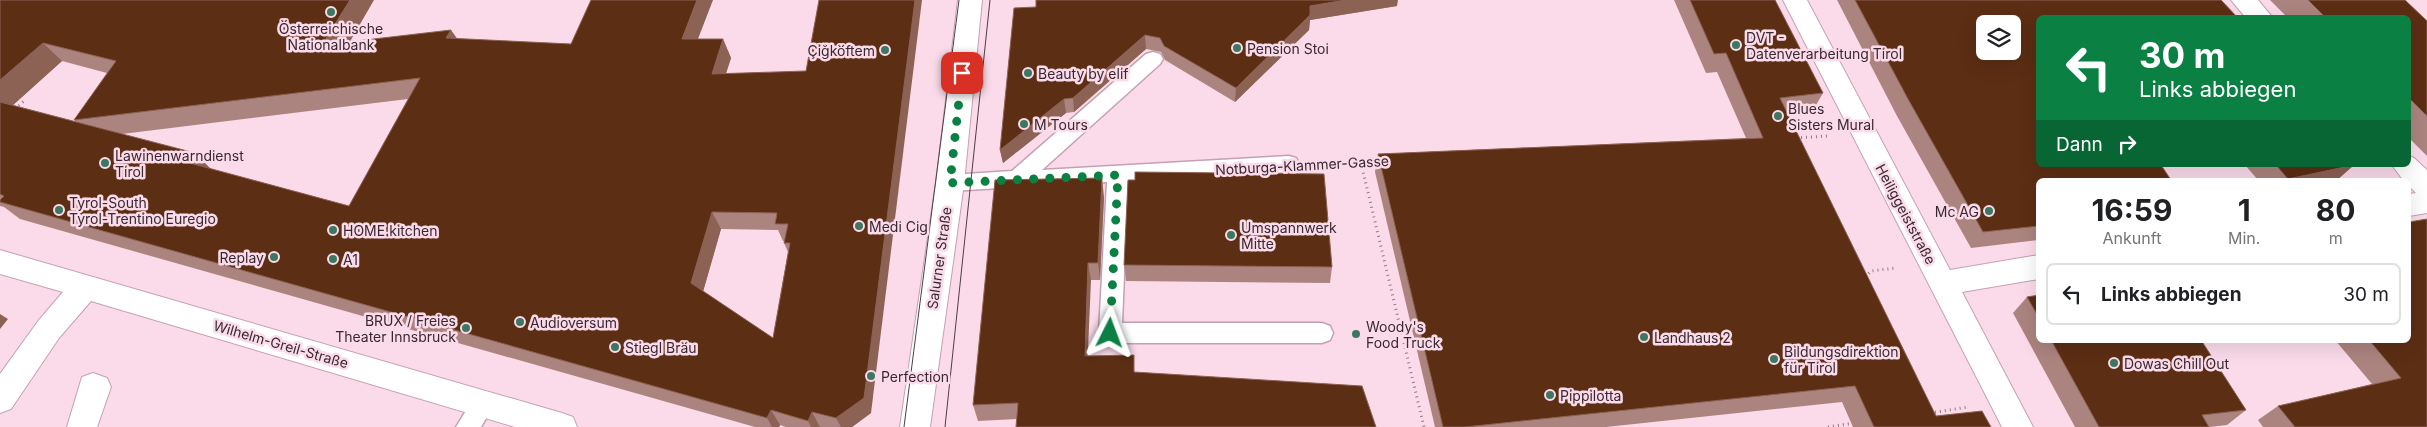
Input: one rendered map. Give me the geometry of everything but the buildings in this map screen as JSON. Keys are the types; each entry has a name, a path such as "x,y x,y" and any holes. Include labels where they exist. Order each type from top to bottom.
{"street":[{"name":"Salurner Straße","path":"915,427 950,183 970,0"},
{"name":"Heiliggeiststraße","path":"1795,0 2018,427"},
{"path":"2243,0 2257,15"},
{"path":"2407,167 2427,187"},
{"path":"2411,205 2427,202"},
{"name":"Wilhelm-Greil-Straße","path":"0,262 84,287 475,415 562,427"},
{"path":"1942,283 2036,267"},
{"path":"0,399 49,329 84,287"},
{"path":"82,427 96,387 93,386"}],"lane":[{"path":"1016,180 1153,60"},
{"name":"Notburga-Klammer-Gasse","path":"950,183 1289,164"},
{"path":"1118,175 1110,333 1322,333"}],"path":[{"path":"12,111 24,101"},
{"path":"1790,138 1864,134"},
{"name":"Notburga-Klammer-Gasse","path":"1289,164 1391,161"},
{"path":"1361,163 1424,427"},
{"path":"1857,277 1866,277 1871,271 1896,268"},
{"path":"1926,413 2005,402"},
{"path":"1828,427 1857,423"}],"tram line":[{"path":"904,427 959,0"},
{"path":"945,427 990,0"}],"place":[{"name":"Österreichische Nationalbank","path":"331,12"},
{"name":"DVT - Datenverarbeitung Tirol","path":"1736,45"},
{"name":"Pension Stoi","path":"1237,48"},
{"name":"Çiğköftem","path":"885,50"},
{"name":"Beauty by elif","path":"1028,73"},
{"name":"Blues Sisters Mural","path":"1778,116"},
{"name":"M Tours","path":"1024,124"},
{"name":"Lawinenwarndienst Tirol","path":"105,163"},
{"name":"Tyrol-South Tyrol-Trentino Euregio","path":"59,210"},
{"name":"Mc AG","path":"1989,211"},
{"name":"Medi Cig","path":"859,226"},
{"name":"HOME.kitchen","path":"333,230"},
{"name":"Umspannwerk Mitte","path":"1231,235"},
{"name":"Replay","path":"274,257"},
{"name":"A1","path":"333,259"},
{"name":"Audioversum","path":"520,322"},
{"name":"BRUX / Freies Theater Innsbruck","path":"466,328"},
{"name":"Woody's Food Truck","path":"1356,334"},
{"name":"Landhaus 2","path":"1644,337"},
{"name":"Stiegl Bräu","path":"615,347"},
{"name":"Bildungsdirektion für Tirol","path":"1774,359"},
{"name":"Dowas Chill Out","path":"2114,363"},
{"name":"Perfection","path":"871,376"},
{"name":"Pippilotta","path":"1550,395"}],"route":[{"path":"962,73 950,183 1118,175 1110,333"}]}
